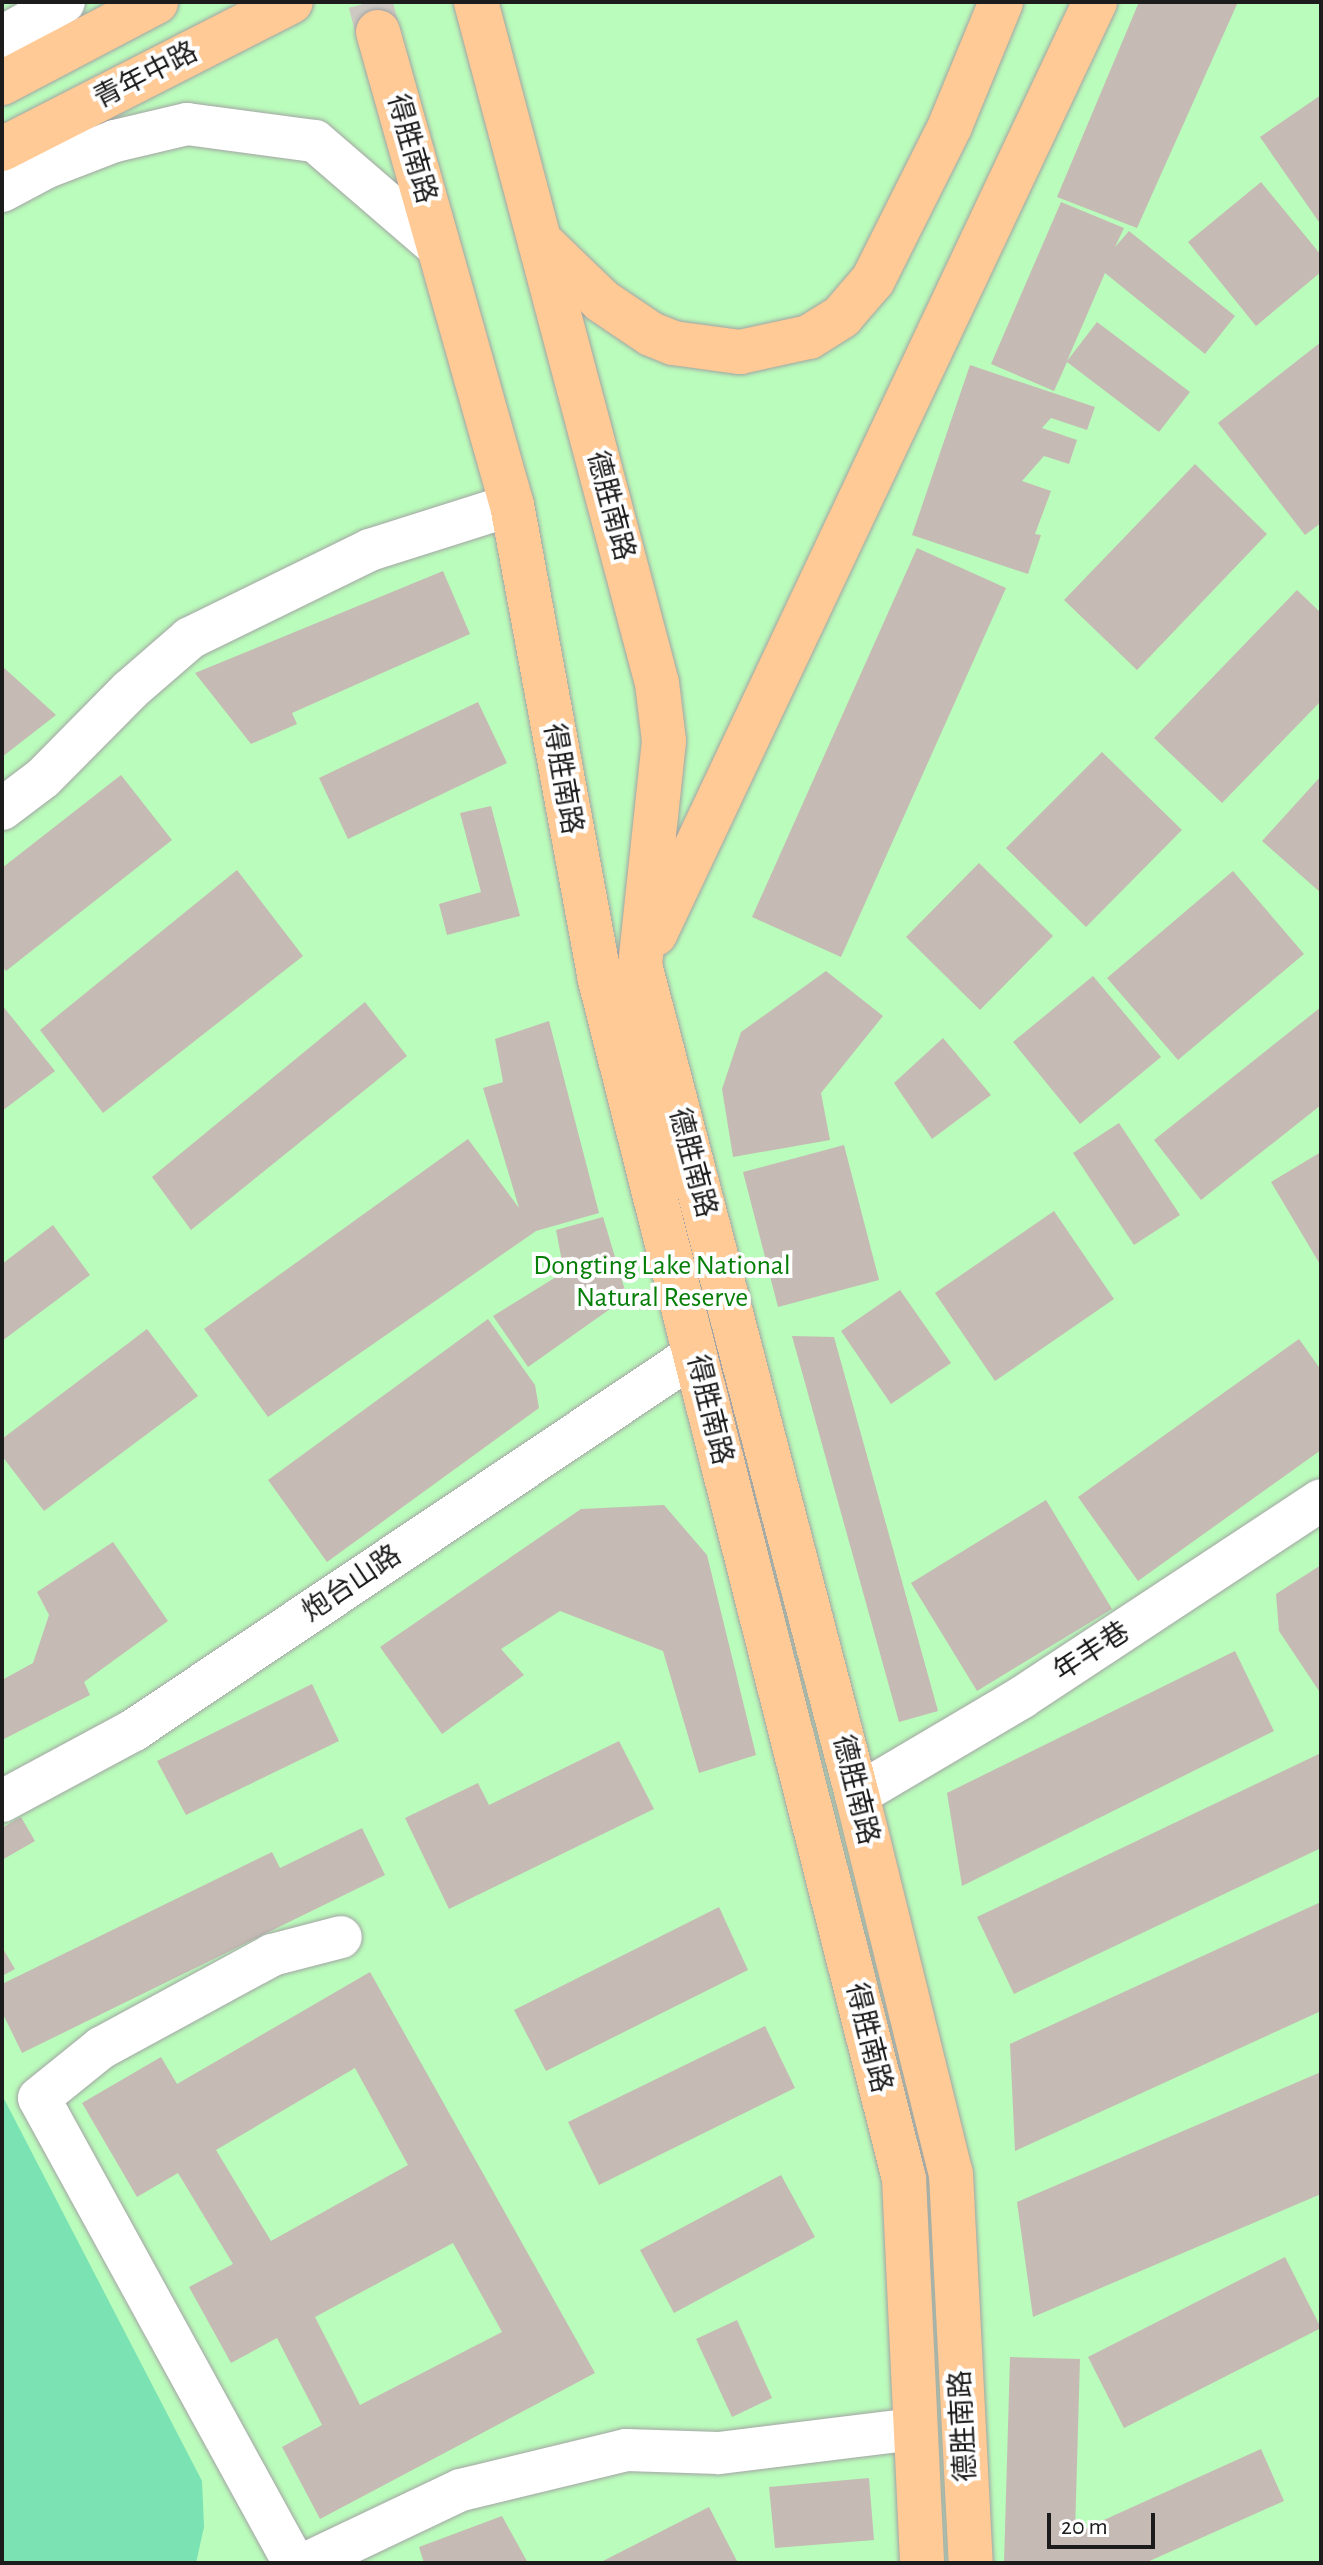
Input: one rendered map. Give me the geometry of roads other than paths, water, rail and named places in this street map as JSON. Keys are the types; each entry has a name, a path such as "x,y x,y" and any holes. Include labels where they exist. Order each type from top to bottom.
{"main road":[{"path":"2,83 156,2"},
{"name":"青年中路","path":"2,149 291,2"},
{"name":"德胜南路","path":"476,2 657,683 664,741 640,965 857,1795 951,2174 971,2563"},
{"path":"541,241 602,301 651,334 673,343 740,352 809,337 842,316 873,280 950,126 1001,2"},
{"path":"640,965 1095,2"},
{"name":"得胜南路","path":"378,32 512,505 599,976 904,2179 922,2563"}],"street":[{"path":"2,37 64,2"},
{"path":"2,191 45,168 115,141 187,124 315,141 439,248"},
{"path":"2,809 43,778 130,690 190,638 370,550 512,505"},
{"name":"炮台山路","path":"2,1801 134,1730 695,1354"},
{"name":"年丰巷","path":"857,1795 1021,1698 1321,1500"},
{"path":"294,2563 39,2098 101,2048 272,1955 341,1937"},
{"path":"307,2563 461,2490 626,2450 719,2453 915,2429"}],"tunnel":[{"path":"370,2 378,32"}],"park label":[{"name":"Dongting Lake National Natural Reserve","path":"662,1282"}]}
